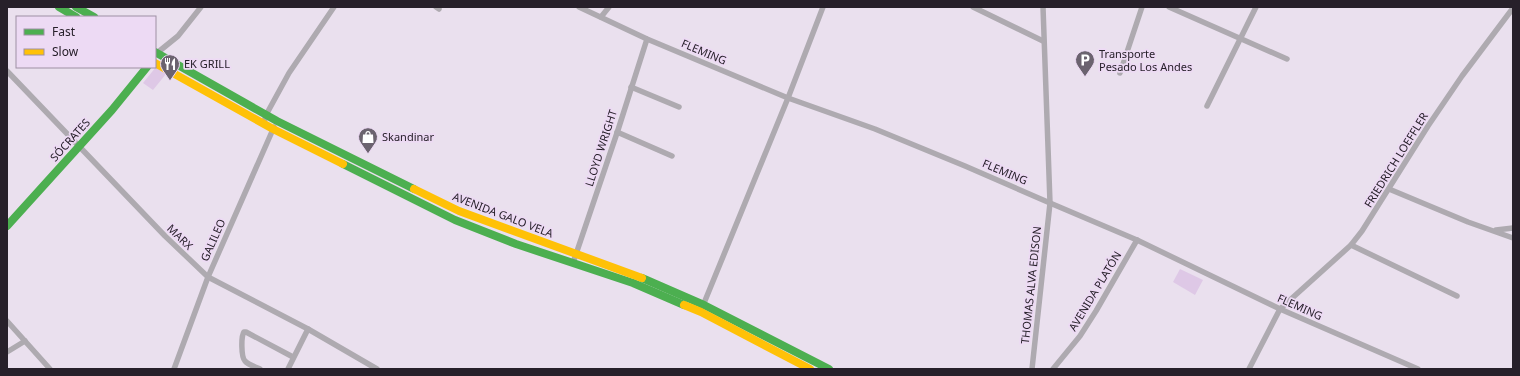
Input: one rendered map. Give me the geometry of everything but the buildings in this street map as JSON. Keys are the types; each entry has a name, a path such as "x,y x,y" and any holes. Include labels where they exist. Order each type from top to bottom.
{"main road":[{"path":"59,7 74,16"},
{"path":"76,7 92,16"},
{"name":"AVENIDA GALO VELA","path":"156,54 266,115 275,125 362,174 455,220 516,244 633,283 702,309 829,369"},
{"name":"AVENIDA GALO VELA","path":"156,64 264,124 275,125 366,165 458,211 636,275 702,309 810,369"},
{"name":"SÓCRATES","path":"7,226 112,110 146,68"},
{"path":"362,174 366,165"},
{"path":"455,220 458,211"}],"street":[{"path":"156,54 178,36 200,7"},
{"path":"264,124 266,115 289,73 334,7"},
{"name":"FLEMING","path":"579,7 647,39 788,98 882,132 1137,240 1280,309 1418,369"},
{"path":"601,17 609,7"},
{"path":"702,309 788,98 823,7"},
{"path":"973,7 1043,40"},
{"name":"THOMAS ALVA EDISON","path":"1032,369 1050,203 1043,7"},
{"path":"1120,73 1142,7"},
{"path":"1169,7 1287,59"},
{"path":"1207,106 1256,7"},
{"name":"FRIEDRICH LOEFFLER","path":"1280,309 1352,245 1428,126 1462,76 1513,8"},
{"name":"LLOYD WRIGHT","path":"573,263 647,39"},
{"name":"MARX","path":"7,71 165,236 208,277 308,329 374,368"},
{"path":"631,87 679,107"},
{"name":"GALILEO","path":"174,369 208,277 275,125"},
{"path":"617,132 672,156"},
{"path":"1389,189 1468,222 1513,238"},
{"path":"1494,230 1513,228"},
{"name":"AVENIDA PLATÓN","path":"1053,369 1080,336 1137,240"},
{"path":"1352,245 1457,296"},
{"path":"1249,369 1280,309"},
{"path":"7,321 50,369"},
{"path":"288,369 308,329"},
{"path":"260,369 245,361 242,339 244,332 293,357"},
{"path":"7,352 26,341"}],"shaded area":[{"path":"156,67 166,74 153,90 143,83"},
{"path":"1180,269 1203,280 1195,295 1173,282"}],"traffic: fast":[{"path":"59,7 74,16"},
{"path":"76,7 92,16"},
{"path":"156,53 277,121 414,189"},
{"path":"7,226 112,110 146,68"},
{"path":"343,164 455,220 516,244 633,283 684,305"},
{"path":"642,278 704,305 829,369"}],"traffic: slow":[{"path":"156,64 273,129 343,164"},
{"path":"414,189 459,211 642,278"},
{"path":"684,305 701,312 810,369"}],"place":[{"name":"Transporte Pesado Los Andes","path":"1085,77"},
{"name":"EK GRILL","path":"170,81"},
{"name":"Skandinar","path":"368,154"}]}
